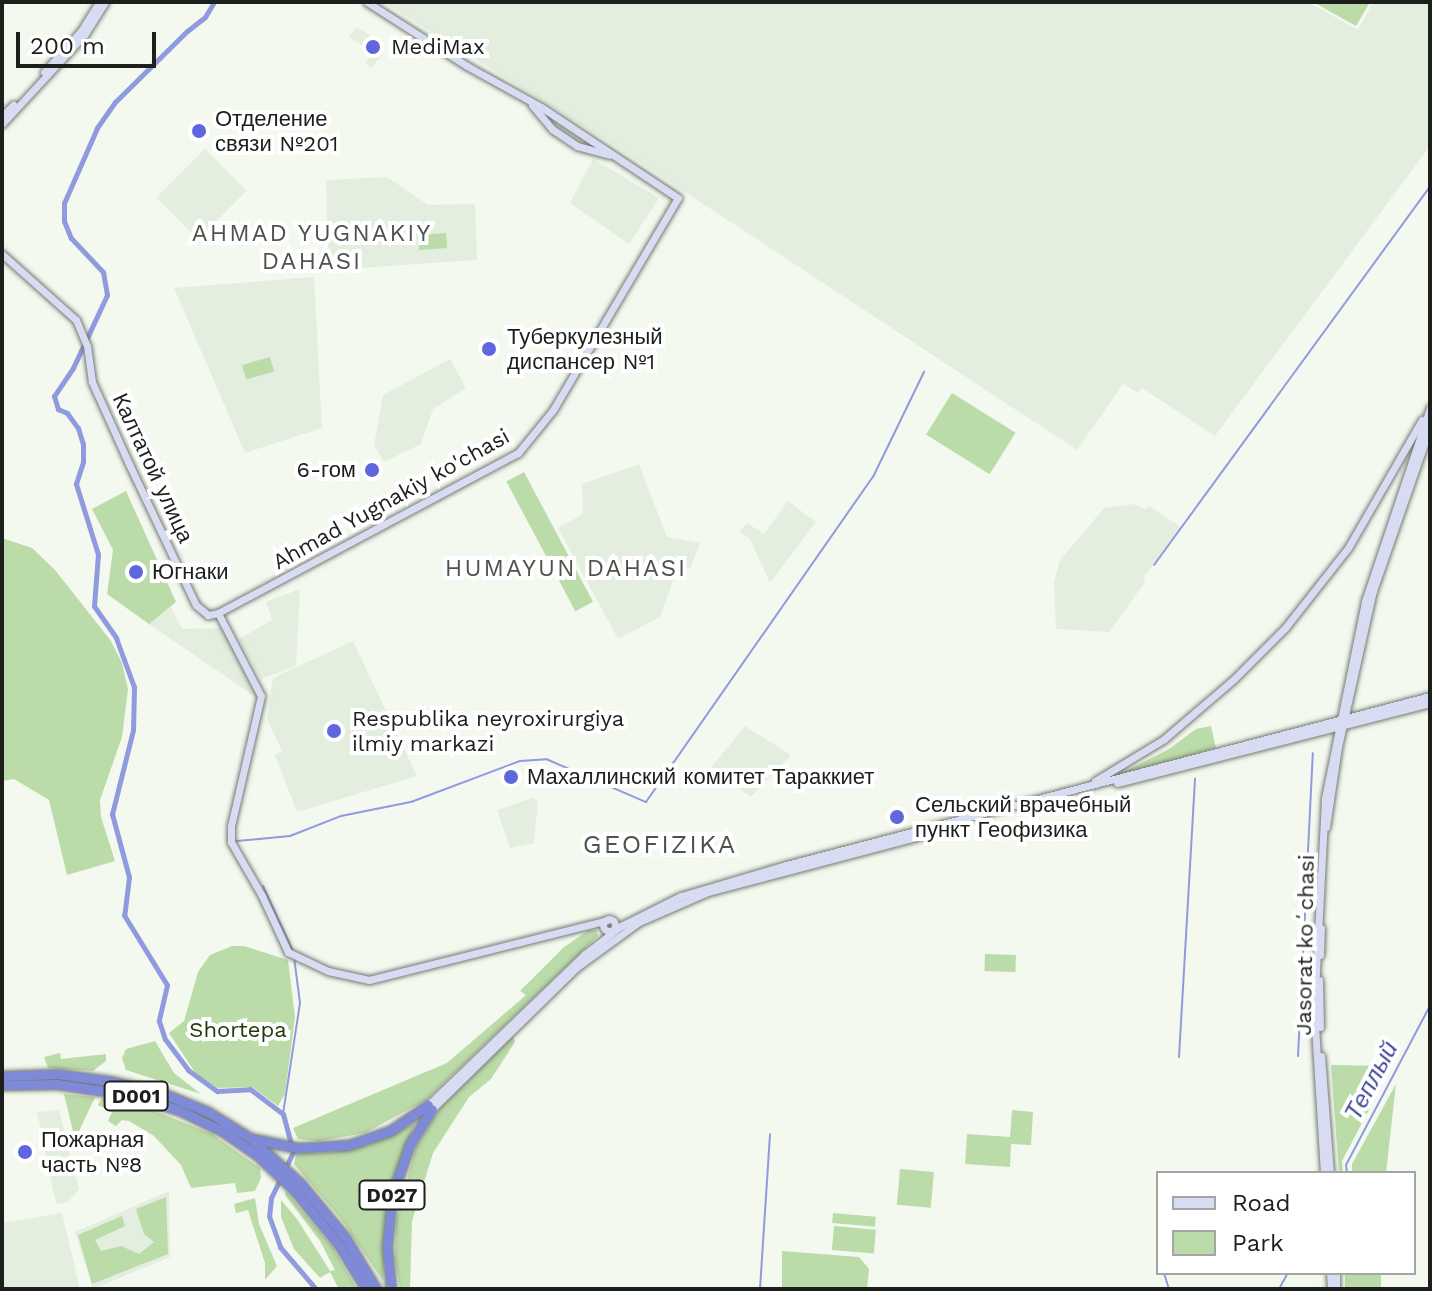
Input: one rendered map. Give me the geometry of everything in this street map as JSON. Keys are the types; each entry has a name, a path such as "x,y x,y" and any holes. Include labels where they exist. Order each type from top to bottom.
{"highway":[{"name":"D001","path":"2,1076 70,1075 146,1088 196,1106 250,1138 345,1237 376,1289"},
{"name":"D001","path":"2,1085 70,1085 143,1098 202,1120 284,1173 333,1236 366,1289"},
{"name":"D027","path":"250,1138 293,1147 336,1147 368,1140 407,1122 430,1107"},
{"name":"D027","path":"391,1289 387,1247 392,1195 410,1144 430,1107"}],"street":[{"path":"2,116 81,31 102,2"},
{"path":"2,124 85,34 102,2"},
{"name":"Ahmad Yugnakiy ko'chasi","path":"202,613 218,613 498,465 531,441 553,410 678,198 367,2"},
{"name":"Ahmad Yugnakiy ko'chasi","path":"531,103 552,129 577,146 615,156"},
{"name":"Калтатой улица","path":"2,254 76,320 87,346 92,382 202,613"},
{"path":"1340,723 1365,601 1430,407"},
{"path":"1070,790 1131,762 1164,739 1234,679 1285,628 1348,548 1430,407"},
{"path":"1340,723 1373,591 1430,427"},
{"path":"218,613 261,696 231,826 231,842 292,954 341,976 373,980 593,924 612,930"},
{"name":"D027","path":"612,930 727,886 1340,723 1430,696"},
{"name":"D027","path":"430,1107 612,930 691,892 1101,782 1430,703"},
{"name":"Jasorat koʻchasi","path":"1327,1171 1320,959 1326,830 1340,723"}],"shaded area":[{"path":"383,2 1308,2 1358,30 1373,2 1430,2 1430,146 1215,436 1142,388 1138,393 1123,384 1077,450 606,140"},
{"name":"MediMax","path":"356,27 382,43 377,51 382,54 372,68 365,63 373,52 349,37"},
{"path":"205,149 247,191 198,240 156,198"},
{"path":"593,159 659,198 629,244 570,203"},
{"path":"387,177 428,205 475,204 477,260 329,270 326,180"},
{"path":"314,277 322,428 245,453 174,288"},
{"path":"450,359 466,388 433,409 421,444 384,462 374,445 383,395"},
{"path":"639,464 667,537 700,543 690,569 678,567 660,617 618,639 558,528 583,514 582,484"},
{"path":"788,501 816,522 770,583 750,539 739,531 747,523 764,534"},
{"path":"1133,504 1146,509 1149,506 1181,527 1143,578 1146,581 1109,632 1056,629 1054,582 1060,560 1104,508"},
{"path":"300,589 296,666 261,679 239,639 272,620 266,602"},
{"path":"171,607 182,629 222,628 258,699 149,624"},
{"name":"Respublika neyroxirurgiya ilmiy markazi","path":"353,641 417,776 297,812 275,755 282,751 267,719 273,678"},
{"path":"745,726 791,755 751,797 710,769"},
{"path":"533,798 538,802 534,843 510,848 497,810"},
{"path":"59,1110 79,1189 68,1202 56,1204 37,1112"},
{"path":"169,1191 170,1257 93,1289 75,1232"},
{"path":"62,1213 80,1289 2,1289 2,1223"}],"green space":[{"path":"1313,2 1370,2 1356,26"},
{"path":"446,233 447,248 419,250 418,235"},
{"path":"270,357 274,371 246,379 242,365"},
{"path":"952,393 1016,433 990,474 926,435"},
{"path":"524,472 593,602 575,611 506,481"},
{"name":"Югнаки","path":"126,491 176,602 149,624 107,594 113,550 92,509"},
{"path":"2,538 32,548 55,570 111,641 122,663 128,689 122,737 100,800 101,817 115,861 67,875 49,800 14,779 2,781"},
{"path":"1211,726 1216,748 1116,776 1169,749 1196,729"},
{"path":"589,930 597,930 598,936 426,1100 365,1133 319,1141 298,1139 293,1128 447,1063 526,995 520,991 564,947"},
{"name":"Shortepa","path":"232,946 244,946 288,960 295,1017 285,1094 278,1106 252,1087 218,1088 209,1083 196,1074 169,1033 184,1021 198,972 210,955"},
{"path":"985,954 1016,955 1015,972 984,971"},
{"path":"513,1036 515,1042 491,1079 469,1097 433,1153 412,1221 410,1289 400,1289 395,1261 396,1220 416,1147 441,1107"},
{"path":"155,1041 174,1073 201,1094 126,1070 122,1058 126,1049"},
{"path":"60,1053 61,1059 106,1054 106,1061 93,1071 48,1068 44,1057"},
{"path":"1331,1065 1392,1066 1342,1161 1343,1171 1339,1171"},
{"path":"1396,1084 1386,1171 1352,1171 1352,1164"},
{"path":"64,1094 95,1097 75,1140"},
{"path":"102,1098 160,1113 212,1134 260,1168 261,1178 255,1191 237,1193 235,1183 191,1188 181,1165 154,1136 129,1121 122,1120 116,1126 108,1121 112,1112 98,1105"},
{"path":"1012,1110 1033,1112 1031,1145 1011,1144 1010,1167 965,1164 967,1134 1010,1137"},
{"path":"415,1123 388,1193 383,1281 341,1219 294,1164 296,1154 333,1152 368,1145"},
{"path":"900,1169 934,1172 931,1208 897,1205"},
{"path":"286,1191 333,1248 357,1289 339,1289 330,1272 320,1278 294,1249 281,1217 281,1200 330,1271 335,1270 320,1241 285,1195"},
{"path":"166,1197 168,1254 92,1284 78,1235 122,1216 125,1226 95,1240 101,1251 121,1246 139,1254 154,1242 144,1234 136,1209"},
{"path":"255,1198 259,1224 277,1266 265,1280 265,1263 248,1210 236,1213 234,1204"},
{"path":"833,1213 876,1217 875,1227 832,1223"},
{"path":"834,1226 876,1230 874,1254 832,1250"},
{"path":"782,1251 859,1257 869,1269 867,1289 782,1289"},
{"path":"1345,1275 1381,1275 1381,1289 1345,1289"}],"waterway":[{"path":"214,2 205,17 115,102 97,128 64,203 64,221 71,238 103,272 107,295 73,368 54,396 58,409 67,413 78,428 83,444 83,462 76,484 98,554 94,606 116,638 134,687 133,730 112,814 129,877 124,915 167,985 159,1021 165,1039 188,1070 217,1091 250,1089 283,1114 293,1152 271,1198 269,1216 280,1247 316,1289"},
{"path":"1154,565 1430,187"},
{"path":"237,841 290,836 341,816 411,802 520,761 546,759 646,802 873,477 924,372"},
{"path":"1298,1056 1313,753"},
{"path":"1179,1057 1195,778"},
{"path":"263,886 293,951"},
{"path":"283,1114 300,1003 294,957"},
{"name":"Теплый","path":"1347,1171 1346,1165 1430,1006"},
{"path":"760,1289 770,1134"},
{"path":"1165,1275 1169,1289"},
{"name":"Теплый","path":"1279,1289 1287,1275"}],"place":[{"name":"MediMax","path":"373,47"},
{"name":"Отделение связи №201","path":"199,131"},
{"name":"Туберкулезный диспансер №1","path":"489,349"},
{"name":"6-гом","path":"372,470"},
{"name":"Югнаки","path":"136,572"},
{"name":"Respublika neyroxirurgiya ilmiy markazi","path":"334,731"},
{"name":"Махаллинский комитет Тараккиет","path":"511,777"},
{"name":"Сельский врачебный пункт Геофизика","path":"897,817"},
{"name":"Пожарная часть №8","path":"25,1152"}],"district":[{"name":"AHMAD YUGNAKIY DAHASI","path":"312,248"},
{"name":"HUMAYUN DAHASI","path":"566,569"},
{"name":"GEOFIZIKA","path":"660,845"}]}
